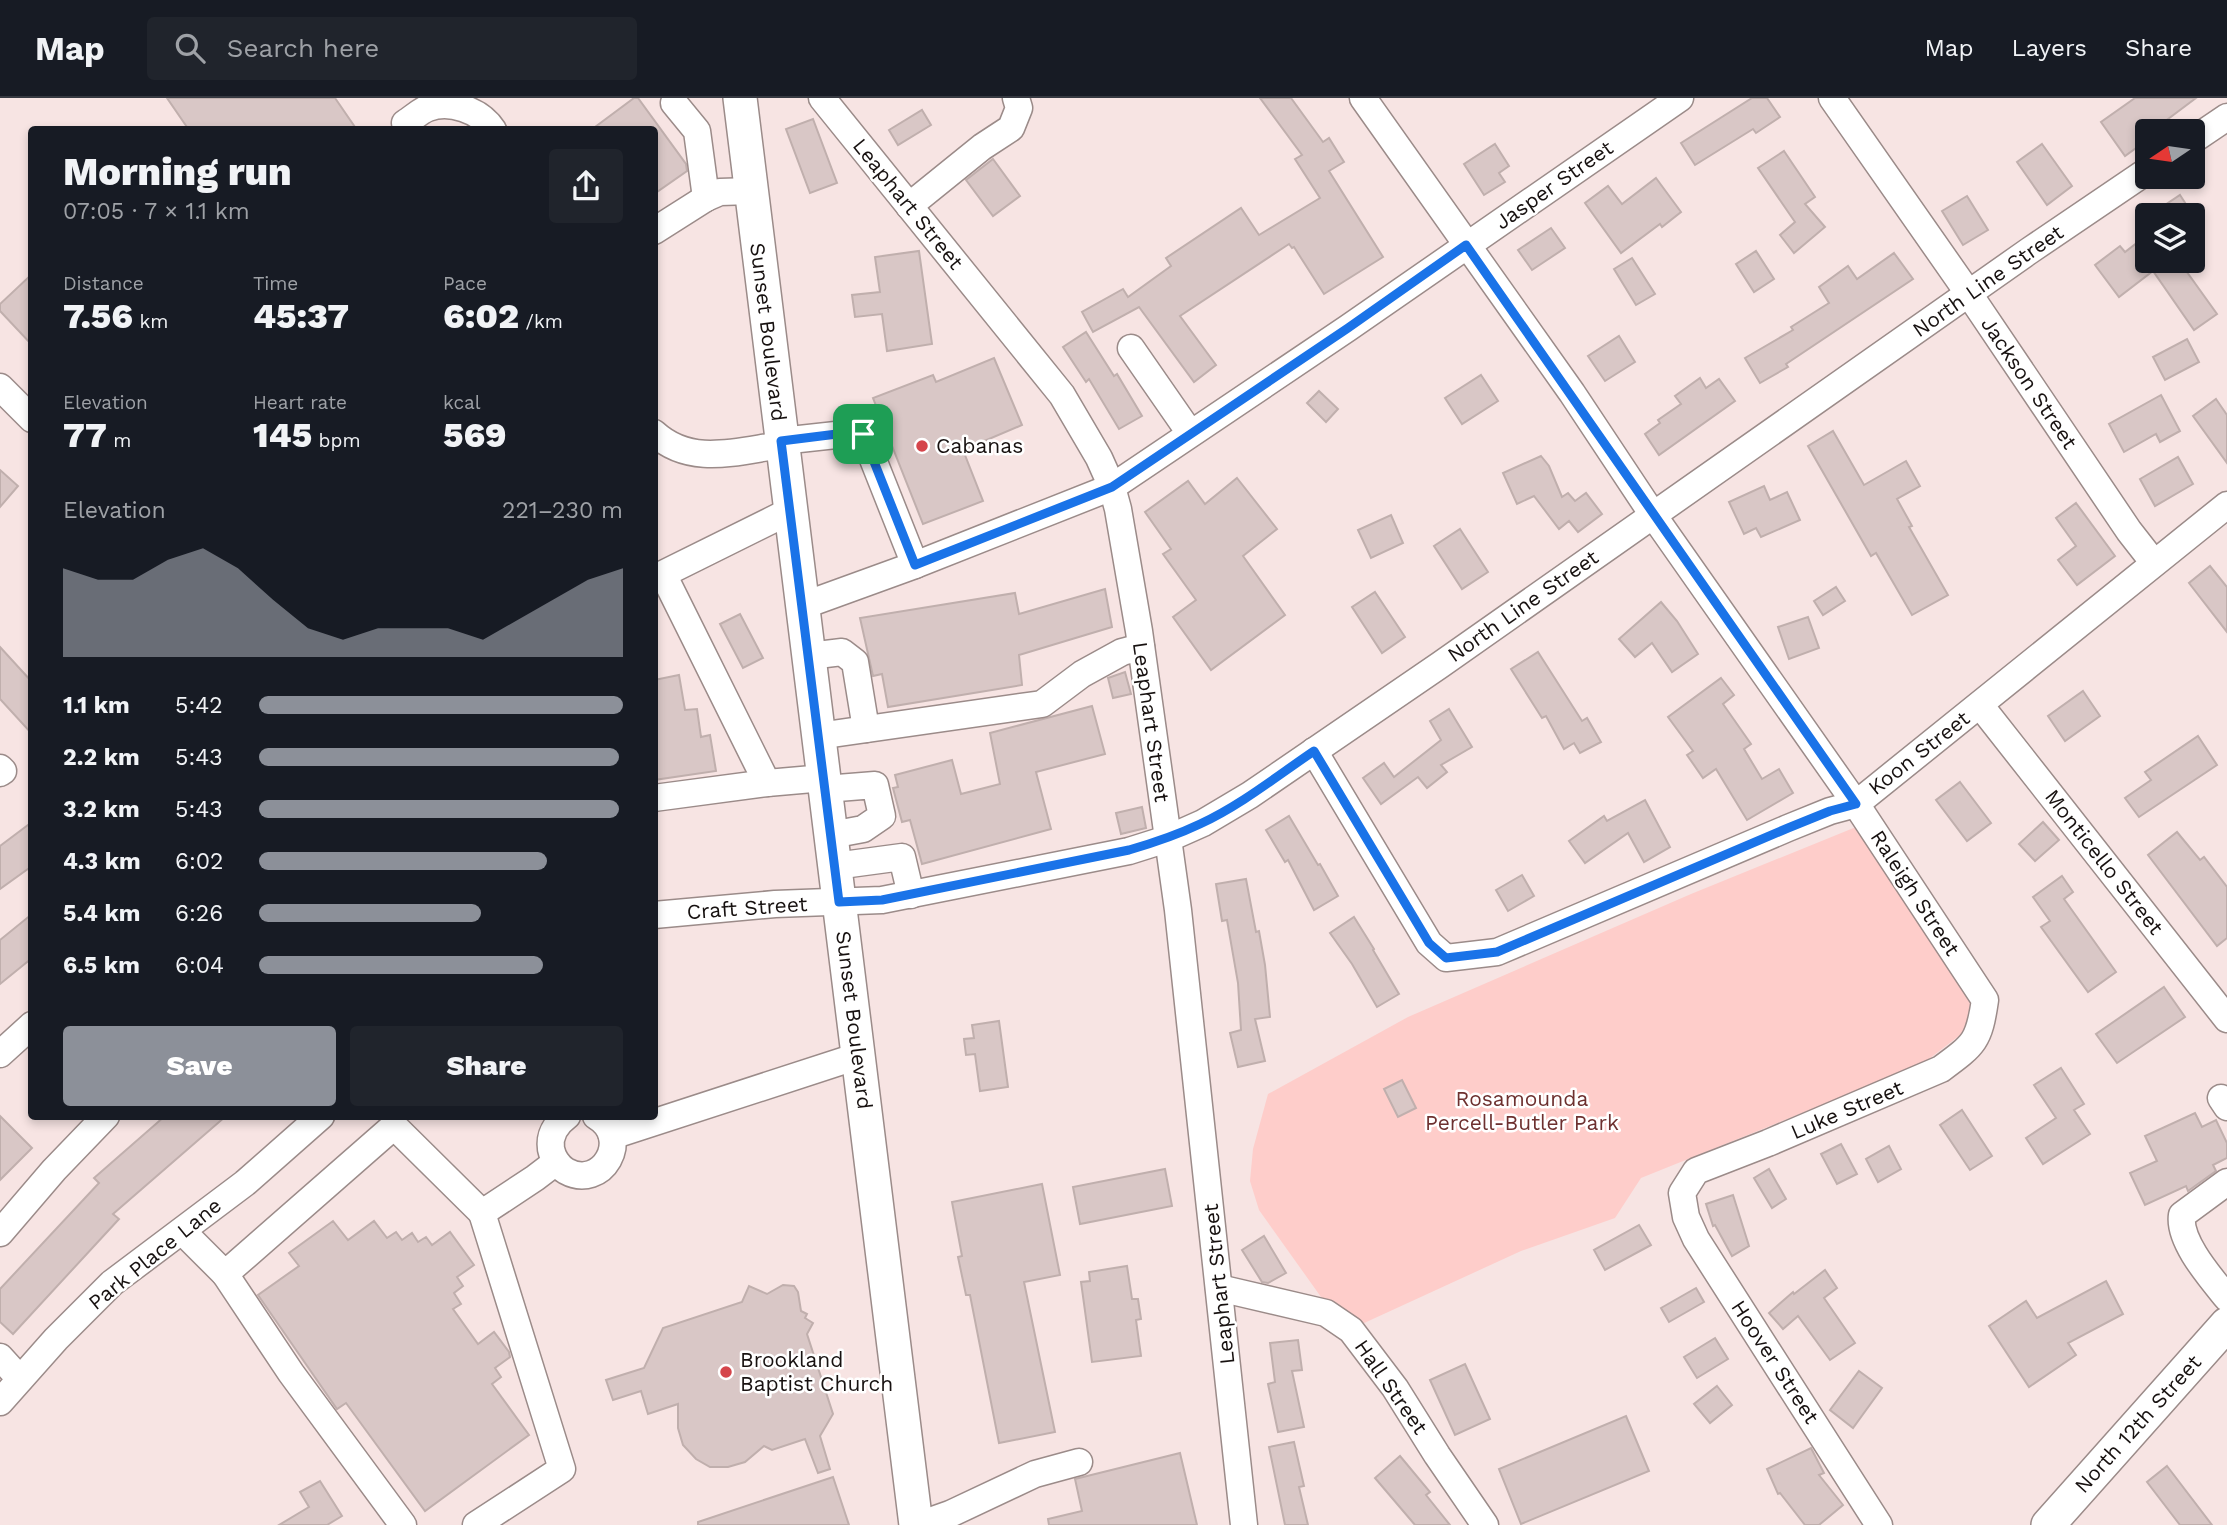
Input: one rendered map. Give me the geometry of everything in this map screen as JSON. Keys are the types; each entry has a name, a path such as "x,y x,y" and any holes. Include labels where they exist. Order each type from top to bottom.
{"main road":[{"name":"Sunset Boulevard","path":"740,98 918,1525"},
{"name":"North 12th Street","path":"2048,1525 2227,1324"}],"street":[{"name":"Leaphart Street","path":"822,98 1062,395 1112,487 1141,647 1178,910 1244,1525"},
{"path":"909,206 982,147 1011,128 1019,108 1016,98"},
{"name":"Raleigh Street","path":"1363,98 1856,804 1985,1000"},
{"name":"Jasper Street","path":"802,606 915,565 1112,487 1348,328 1680,98"},
{"name":"Jackson Street","path":"1832,98 2129,531 2154,563"},
{"path":"674,103 697,131 706,198"},
{"path":"405,123 428,108 452,106 472,111 491,126"},
{"path":"2205,132 2227,117"},
{"name":"North Line Street","path":"839,902 882,900 911,895 1129,850 1167,839 1203,823 1314,751 2135,179"},
{"path":"658,228 720,192 751,191"},
{"path":"1131,348 1190,433"},
{"path":"0,387 28,415"},
{"path":"658,436 681,451 703,455 845,433 863,434 915,565"},
{"name":"Koon Street","path":"1314,751 1429,943 1446,958 1497,952 1788,828 1856,804 2227,505"},
{"path":"767,783 659,565 790,511"},
{"path":"818,736 1042,704 1082,674 1122,652 1141,647"},
{"path":"808,656 842,652 855,663 866,729"},
{"name":"Monticello Street","path":"1980,705 2227,1019"},
{"path":"658,797 767,783 874,785 882,816 833,851"},
{"path":"833,851 902,858 911,895"},
{"name":"Craft Street","path":"658,915 839,902"},
{"name":"Luke Street","path":"1682,1193 1696,1171 1941,1069 1966,1051 1980,1032 1985,1000"},
{"path":"0,1054 28,1029"},
{"path":"658,1111 858,1056"},
{"path":"0,1233 54,1170 102,1120"},
{"name":"Park Place Lane","path":"0,1402 56,1339 113,1283 245,1183 316,1120"},
{"path":"562,1120 551,1141 551,1152 564,1170 584,1175 595,1172 610,1158 613,1147 604,1126 626,1120"},
{"path":"225,1274 394,1126 482,1213 562,1469 475,1525"},
{"path":"482,1213 556,1162"},
{"path":"2227,1182 2182,1215 2180,1225 2184,1238 2227,1298"},
{"name":"Hoover Street","path":"1682,1193 1686,1217 1696,1239 1879,1525"},
{"path":"182,1231 225,1274 291,1373 403,1525"},
{"name":"Hall Street","path":"1219,1288 1326,1313 1351,1330 1395,1388 1485,1525"},
{"path":"0,1357 20,1379"},
{"path":"918,1525 950,1514 1035,1474 1079,1462"}],"green space":[{"name":"Rosamounda Percell-Butler Park","path":"1856,827 1971,1004 1968,1029 1921,1065 1641,1178 1615,1218 1521,1251 1362,1324 1321,1297 1259,1210 1250,1181 1253,1149 1268,1094 1408,1017 1691,894"}],"building":[{"path":"167,98 335,98 354,126 186,126"},
{"path":"634,98 638,98 686,164 687,171 658,191 658,126 596,126"},
{"path":"1260,98 1291,98 1323,142 1329,138 1344,162 1329,171 1383,257 1324,294 1294,247 1289,244 1180,316 1216,365 1194,382 1139,307 1093,332 1082,312 1123,289 1128,297 1171,266 1166,258 1241,208 1259,235 1320,198 1295,159 1302,155"},
{"path":"1752,98 1767,98 1780,117 1756,133 1753,129 1695,165 1681,143"},
{"path":"2135,98 2196,98 2168,119 2135,119 2135,149 2125,156 2101,122"},
{"path":"922,110 931,125 898,145 889,130"},
{"path":"813,119 837,183 810,193 786,129"},
{"path":"1495,144 1509,166 1499,173 1505,182 1484,195 1464,164"},
{"path":"2042,144 2072,186 2047,205 2017,162"},
{"path":"1784,151 1815,197 1805,204 1825,227 1794,253 1780,235 1795,222 1758,168"},
{"path":"993,159 1020,196 993,216 966,180"},
{"path":"1656,178 1681,212 1621,253 1585,203 1608,186 1622,204"},
{"path":"2180,195 2185,203 2168,203"},
{"path":"1967,196 1988,230 1963,245 1942,211"},
{"path":"1551,228 1565,248 1532,270 1518,250"},
{"path":"2135,244 2135,273 2150,273 2119,297 2095,265 2120,246 2125,252"},
{"path":"919,251 932,344 887,351 882,314 855,317 852,295 880,292 875,257"},
{"path":"1756,251 1774,279 1754,292 1736,264"},
{"path":"1894,253 1913,279 1786,364 1788,367 1760,383 1745,358 1793,330 1791,327 1829,303 1819,287 1848,266 1857,279"},
{"path":"1632,258 1655,294 1636,305 1614,269"},
{"path":"2154,273 2188,273 2217,314 2194,330"},
{"path":"28,278 28,341 0,311 0,304"},
{"path":"1086,332 1114,376 1117,374 1142,416 1119,429 1089,379 1086,382 1063,347"},
{"path":"1619,336 1635,362 1605,381 1588,356"},
{"path":"2187,339 2199,362 2165,380 2153,357"},
{"path":"994,358 1022,425 963,450 983,501 923,524 873,398 933,375 936,382"},
{"path":"1481,375 1498,401 1462,424 1445,398"},
{"path":"1700,378 1706,388 1719,379 1735,401 1659,455 1645,434 1660,423 1658,420 1681,404 1675,396"},
{"path":"1319,391 1338,409 1326,422 1307,403"},
{"path":"2161,395 2180,431 2160,442 2156,434 2124,452 2109,424"},
{"path":"2216,399 2227,415 2227,463 2193,416"},
{"path":"1833,431 1864,485 1906,461 1920,486 1897,499 1912,526 1909,527 1948,595 1912,615 1876,553 1871,556 1808,446"},
{"path":"1541,456 1549,466 1562,497 1568,493 1575,501 1586,493 1602,514 1578,532 1569,521 1559,529 1534,496 1517,504 1503,473"},
{"path":"2178,457 2193,484 2155,506 2140,479"},
{"path":"0,470 18,486 0,507"},
{"path":"1237,478 1277,529 1243,556 1285,615 1211,670 1173,617 1196,600 1163,554 1171,549 1145,512 1188,481 1205,504"},
{"path":"1764,486 1770,500 1787,492 1800,520 1761,537 1756,528 1744,534 1729,502"},
{"path":"2076,503 2115,556 2077,585 2058,560 2076,546 2056,518"},
{"path":"1391,515 1403,543 1371,558 1358,530"},
{"path":"1460,529 1488,572 1462,589 1434,546"},
{"path":"2210,566 2227,587 2227,632 2189,583"},
{"path":"1836,587 1845,601 1823,615 1814,601"},
{"path":"1105,589 1112,627 1019,655 1022,685 888,707 882,674 873,676 860,618 1015,593 1019,614"},
{"path":"1375,592 1405,637 1382,653 1352,607"},
{"path":"1661,602 1698,654 1672,672 1652,643 1635,657 1619,639"},
{"path":"740,614 763,658 743,668 720,624"},
{"path":"1808,617 1819,648 1789,659 1778,627"},
{"path":"0,647 28,678 28,730 0,699"},
{"path":"1538,652 1582,721 1587,718 1601,742 1580,753 1574,743 1564,749 1546,716 1542,718 1511,669"},
{"path":"1125,672 1131,694 1113,698 1108,678"},
{"path":"679,675 685,710 697,709 701,737 710,735 716,771 658,779 658,679"},
{"path":"1721,678 1734,695 1723,704 1751,744 1744,749 1762,779 1779,769 1793,793 1747,820 1716,769 1703,778 1687,755 1693,751 1668,717"},
{"path":"2083,691 2100,716 2065,741 2048,716"},
{"path":"1092,706 1105,754 1036,772 1051,829 922,864 910,820 902,822 893,788 898,787 895,775 952,760 961,794 1000,784 990,733"},
{"path":"1449,709 1472,747 1441,765 1447,772 1427,788 1418,777 1381,804 1363,778 1384,763 1394,777 1441,740 1430,721"},
{"path":"2198,736 2217,765 2139,817 2125,798 2151,780 2145,772"},
{"path":"1960,782 1991,823 1967,841 1936,800"},
{"path":"1645,800 1670,847 1644,862 1628,833 1585,863 1569,841 1604,816 1607,821"},
{"path":"1142,807 1146,828 1121,834 1116,813"},
{"path":"1289,816 1338,896 1314,910 1288,860 1285,862 1266,830"},
{"path":"2043,822 2059,840 2035,861 2019,844"},
{"path":"28,825 28,869 0,889 0,846"},
{"path":"2177,832 2200,860 2204,857 2227,887 2227,938 2217,946 2148,855"},
{"path":"1522,875 1534,896 1508,911 1496,890"},
{"path":"2062,876 2073,892 2064,899 2116,972 2088,992 2041,927 2050,921 2033,897"},
{"path":"1246,879 1265,965 1270,1017 1255,1019 1265,1061 1238,1067 1230,1033 1241,1030 1238,983 1227,920 1222,921 1216,884"},
{"path":"28,917 28,961 0,984 0,940"},
{"path":"1354,917 1399,994 1377,1007 1330,933"},
{"path":"2164,987 2185,1017 2117,1063 2096,1034"},
{"path":"999,1021 1008,1087 980,1091 975,1054 966,1055 964,1039 974,1038 972,1025"},
{"path":"2061,1068 2084,1104 2074,1110 2090,1134 2043,1164 2026,1138 2056,1118 2034,1085"},
{"path":"1402,1080 1416,1108 1398,1117 1384,1089"},
{"path":"1962,1110 1992,1156 1970,1170 1940,1125"},
{"path":"2195,1113 2202,1127 2216,1120 2227,1143 2227,1158 2213,1165 2216,1171 2188,1191 2186,1186 2145,1205 2130,1173 2157,1161 2145,1136"},
{"path":"0,1116 32,1148 0,1180"},
{"path":"160,1120 221,1120 113,1214 119,1219 13,1334 0,1322 0,1289 99,1183 94,1178"},
{"path":"1841,1144 1857,1174 1837,1184 1821,1154"},
{"path":"1889,1146 1901,1169 1878,1182 1866,1159"},
{"path":"1165,1169 1172,1206 1080,1224 1073,1187"},
{"path":"1769,1169 1786,1199 1772,1208 1754,1178"},
{"path":"1042,1184 1060,1275 1024,1282 1055,1432 999,1443 970,1295 966,1295 958,1257 962,1256 952,1202"},
{"path":"1733,1195 1749,1246 1732,1256 1715,1225 1713,1226 1706,1204"},
{"path":"333,1221 348,1240 374,1221 387,1238 396,1232 402,1240 412,1233 418,1242 426,1237 432,1245 450,1232 474,1265 457,1277 463,1286 454,1293 461,1304 453,1309 478,1344 494,1332 509,1352 510,1357 495,1368 501,1377 492,1384 529,1435 425,1511 346,1403 337,1409 258,1295 299,1266 289,1253"},
{"path":"1639,1225 1651,1245 1605,1270 1594,1250"},
{"path":"1264,1236 1286,1273 1268,1283 1262,1282 1242,1250"},
{"path":"1127,1266 1132,1299 1138,1299 1141,1319 1136,1320 1141,1356 1092,1362 1081,1282 1090,1281 1089,1272"},
{"path":"1825,1270 1837,1288 1824,1298 1855,1343 1830,1360 1798,1316 1783,1329 1769,1313"},
{"path":"2106,1281 2123,1314 2068,1343 2076,1355 2029,1387 1989,1326 2026,1301 2037,1318"},
{"name":"Brookland Baptist Church","path":"783,1285 794,1286 798,1292 801,1311 807,1314 805,1318 813,1323 807,1334 833,1414 820,1436 830,1469 818,1473 805,1439 772,1450 764,1446 745,1462 728,1467 710,1467 696,1459 683,1445 678,1428 678,1404 648,1414 641,1391 613,1400 606,1380 644,1368 663,1328 742,1302 749,1286 767,1294"},
{"path":"1696,1288 1704,1302 1669,1322 1661,1308"},
{"path":"1715,1338 1728,1359 1697,1378 1684,1357"},
{"path":"1298,1340 1302,1370 1292,1371 1304,1427 1278,1432 1268,1384 1275,1382 1270,1343"},
{"path":"1465,1364 1490,1419 1455,1435 1430,1380"},
{"path":"1859,1371 1882,1388 1853,1428 1830,1410"},
{"path":"1717,1386 1732,1405 1710,1423 1694,1404"},
{"path":"1626,1416 1649,1471 1521,1524 1499,1469"},
{"path":"1294,1442 1304,1486 1299,1487 1308,1525 1285,1525 1269,1447"},
{"path":"1811,1448 1824,1473 1819,1475 1843,1505 1819,1525 1805,1525 1780,1493 1778,1494 1767,1469"},
{"path":"1180,1453 1197,1525 1049,1525 1048,1519 1082,1511 1075,1479"},
{"path":"1400,1456 1430,1492 1426,1495 1450,1525 1415,1525 1375,1478"},
{"path":"2167,1466 2212,1525 2180,1525 2147,1482"},
{"path":"833,1477 849,1525 698,1525 698,1522"},
{"path":"320,1481 342,1516 327,1525 279,1525 309,1507 300,1492"}],"place":[{"name":"Cabanas","path":"922,446"},
{"name":"Brookland Baptist Church","path":"726,1372"}],"route":[{"path":"1466,245 1856,804 1788,828 1497,952 1446,958 1429,943 1314,751 1250,795 1203,823 1167,839 1129,850 882,900 839,902 781,441 845,433 863,434 915,565 1112,487 1466,245"}]}
